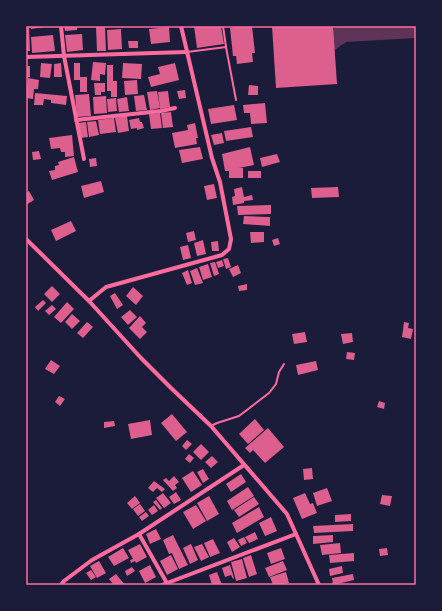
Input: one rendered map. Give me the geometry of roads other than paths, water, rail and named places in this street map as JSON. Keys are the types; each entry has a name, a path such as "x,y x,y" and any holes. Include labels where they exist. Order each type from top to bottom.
{"street":[{"path":"61,26 64,56 84,160"},
{"path":"89,301 106,287 222,255 229,249 231,239 220,182 212,158 181,26"},
{"path":"26,57 186,52"},
{"path":"76,120 176,108"},
{"path":"26,240 89,301 141,358 211,426 287,514 319,585"},
{"path":"61,585 64,581 92,560 139,534 244,465"},
{"path":"139,534 168,584"},
{"path":"162,585 296,534"}],"lane":[{"path":"223,26 236,100"},
{"path":"186,52 226,47"},
{"path":"211,426 238,416 269,392 276,384 279,372 284,364"}]}
